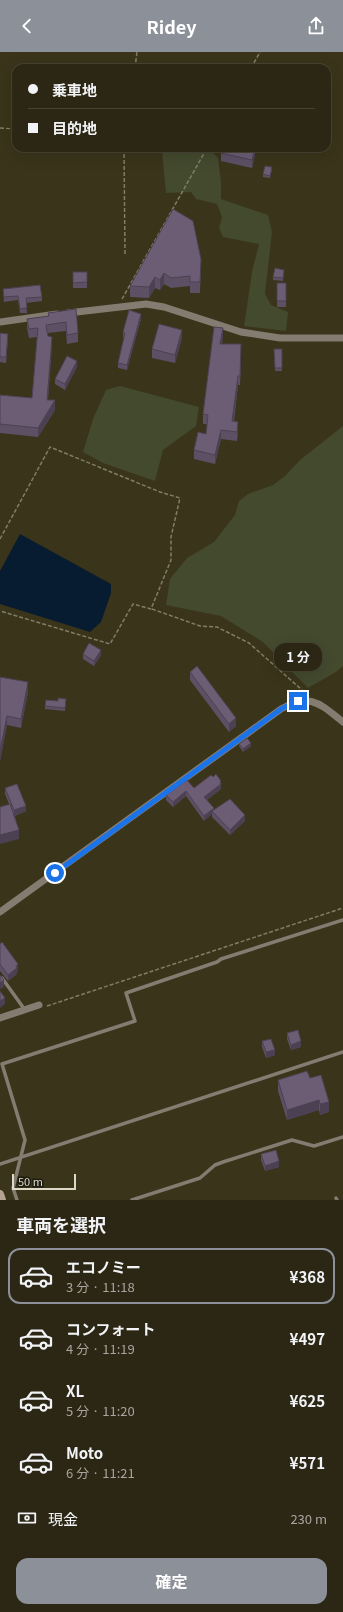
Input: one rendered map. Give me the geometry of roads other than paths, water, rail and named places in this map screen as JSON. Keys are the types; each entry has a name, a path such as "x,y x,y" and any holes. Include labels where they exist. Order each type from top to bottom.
{"street":[{"path":"0,322 146,304 164,307 241,332 280,338 343,338"},
{"path":"2,909 281,709 298,701 306,701 322,706 343,722"},
{"path":"0,1018 39,1005"},
{"path":"0,1194 2,1200"}],"lane":[{"path":"17,1200 13,1188 22,1158 25,1140 2,1064 135,1021 126,993 217,962 221,959 343,920"},
{"path":"0,976 24,1010"},
{"path":"0,1164 343,1052"},
{"path":"132,1200 200,1178 215,1165 223,1162 292,1140 314,1146 343,1137"}],"water":[{"path":"20,534 111,584 111,593 101,622 90,632 0,604 0,571"}]}
